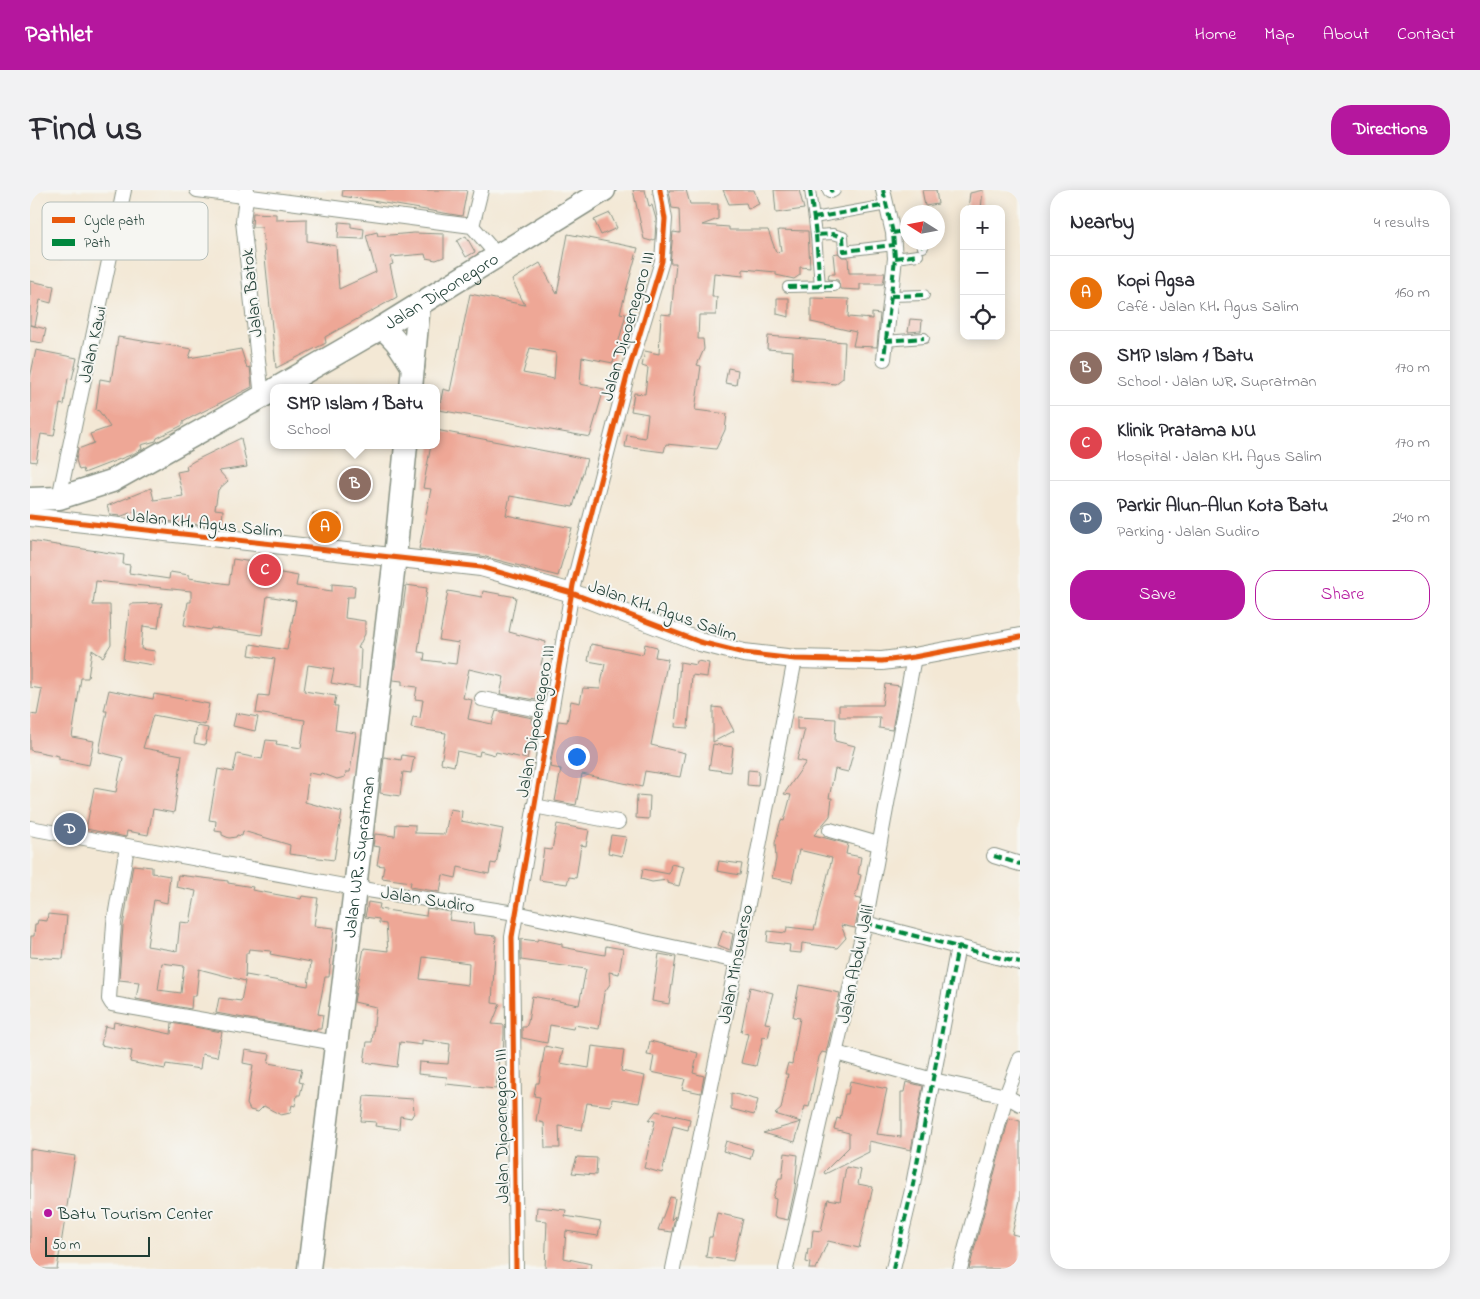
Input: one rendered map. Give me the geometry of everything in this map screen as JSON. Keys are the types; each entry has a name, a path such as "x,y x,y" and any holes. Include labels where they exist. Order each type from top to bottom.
{"main road":[{"name":"Jalan Diponegoro","path":"283,384 382,328 604,190"},
{"path":"412,377 419,304"},
{"path":"382,328 398,344 412,377"},
{"name":"Jalan Diponegoro","path":"30,499 59,498 112,481 270,392"},
{"name":"Jalan WR. Supratman","path":"309,1269 395,557 406,449"}],"street":[{"path":"197,190 246,193 472,226 497,255"},
{"path":"472,226 481,190"},
{"name":"Jalan Dipoenegoro III","path":"516,1269 512,937 572,593 627,376 662,261 665,219 660,190"},
{"path":"810,190 820,286"},
{"path":"883,190 894,245 884,359"},
{"name":"Jalan Batok","path":"246,193 243,221 270,385"},
{"path":"814,218 887,205"},
{"path":"816,235 833,234 842,237 844,251 900,246"},
{"path":"894,245 900,239"},
{"name":"Jalan Kawi","path":"59,498 109,260"},
{"path":"788,287 834,286"},
{"path":"891,296 924,295"},
{"path":"885,341 924,338"},
{"name":"Jalan KH. Agus Salim","path":"30,517 481,567 572,593 700,642 744,653 795,659 853,662 914,658 1020,637"},
{"name":"Jalan Abdul Jalil","path":"786,1269 865,923 878,844 914,658"},
{"name":"Jalan Minsuarso","path":"673,1269 737,962 795,659"},
{"path":"482,699 550,712"},
{"path":"534,806 618,822"},
{"name":"Jalan Sudiro","path":"30,828 355,888 516,913 737,962"},
{"path":"830,830 878,844"},
{"path":"128,847 114,922 109,999 112,1004 336,1043"},
{"path":"994,856 1020,864"},
{"path":"865,923 1020,963"},
{"path":"893,1269 912,1190 958,946"},
{"path":"836,1053 933,1080 1006,1096 1020,1104"},
{"path":"960,1269 1006,1096 1020,1058"}],"building":[{"path":"343,190 467,190 462,216 342,196"},
{"path":"633,190 645,190 649,206 652,205 656,219 655,239 651,241 644,239"},
{"path":"669,190 686,190 690,204 718,204 718,219 702,225 729,227 729,230 768,230 776,252 781,251 778,230 808,231 810,268 800,267 800,275 794,279 776,275 776,272 743,269 743,276 714,273 712,297 717,297 716,315 699,315 698,339 703,339 704,349 697,365 701,366 695,410 727,414 725,430 716,449 666,444 664,452 625,447 627,435 645,438 648,414 631,411 634,393 645,394 648,368 642,366 645,351 659,354 661,314 671,315 676,263 670,263 673,232 680,233 679,209 672,208"},
{"path":"723,190 754,190 759,204 748,209 746,203 729,204"},
{"path":"774,190 799,190 804,209 776,213"},
{"path":"922,190 936,190 938,204 925,205"},
{"path":"983,190 981,205 968,205 970,193"},
{"path":"253,213 276,214 276,220 307,219 307,241 336,246 339,289 376,272 366,235 377,232 378,236 414,233 444,234 444,257 436,260 426,258 425,254 391,257 393,264 390,265 397,297 325,337 326,343 276,368 262,227 252,227"},
{"path":"610,213 617,228 601,235 594,220"},
{"path":"339,222 351,223 351,227 364,229 363,239 338,238"},
{"path":"568,234 638,248 620,313 626,314 613,363 582,357 580,384 604,389 590,437 440,410 443,389 450,391 470,294 525,305 512,280 540,263 557,294","holes":["530,348 556,353 554,379 523,373"]},
{"path":"466,236 475,252 466,257 457,241"},
{"path":"838,253 842,257 848,257 849,273 885,273 883,284 860,284 860,290 840,289 838,280 828,279 829,274 835,274 833,254"},
{"path":"30,281 54,286 51,303 40,300 35,326 30,325"},
{"path":"777,298 789,298 789,317 777,314"},
{"path":"811,298 849,299 848,317 872,319 872,313 880,314 877,347 853,346 856,332 811,322"},
{"path":"910,319 922,320 921,331 908,332"},
{"path":"30,325 46,329 43,343 30,341"},
{"path":"768,336 845,342 843,378 835,384 792,379 793,351 767,349"},
{"path":"118,337 192,349 189,358 241,349 247,368 250,367 252,387 183,422 183,425 157,438 156,441 141,445 142,449 133,454 84,473 83,469 79,470 76,460 78,449 94,443 90,434 110,427 99,411 96,410 100,379 111,381"},
{"path":"36,350 77,358 72,379 68,378 64,405 60,404 54,436 41,434 36,462 30,461 30,378"},
{"path":"728,368 738,370 736,385 725,383"},
{"path":"440,431 587,459 573,507 510,496 506,515 572,528 558,576 482,556 419,549 431,489 423,488 430,449 440,449"},
{"path":"241,438 247,467 219,471 228,481 218,490 215,509 223,510 222,523 212,522 211,526 138,518 138,510 122,516 110,515 107,506 151,488 154,500 183,496 177,472 187,470 186,466 194,461"},
{"path":"313,513 339,514 337,540 310,537"},
{"path":"30,541 124,555 123,564 130,565 129,573 169,579 170,572 189,575 189,578 229,584 233,559 271,565 270,571 298,576 296,586 332,591 332,584 355,586 354,597 347,597 345,618 365,621 365,634 358,648 361,649 359,688 331,683 334,669 308,665 304,691 336,696 334,706 338,706 335,730 356,733 350,772 346,772 345,777 337,779 321,773 320,775 309,773 305,802 342,812 334,860 289,854 290,845 243,831 242,836 237,835 236,837 229,838 222,835 222,832 215,831 216,821 209,820 218,769 233,772 237,754 262,759 266,740 277,741 276,744 301,748 305,720 256,713 259,695 269,696 275,659 249,655 251,644 287,650 296,601 267,596 262,635 211,628 210,630 184,625 188,602 191,602 191,591 96,581 93,605 110,605 111,644 103,657 92,650 88,678 81,678 72,737 94,741 89,765 59,759 59,756 30,750 30,714 37,715 42,689 30,687"},
{"path":"406,585 427,588 418,652 425,653 424,660 456,664 459,643 439,640 448,591 482,597 483,591 516,597 509,632 546,642 541,665 544,666 536,700 500,694 504,677 469,669 463,698 472,700 468,719 492,724 496,711 533,718 532,723 535,723 527,759 496,752 495,755 480,751 479,756 457,751 454,766 441,763 446,733 411,728 413,717 420,718 423,700 415,699 417,687 402,685 402,681 393,680"},
{"path":"162,603 158,628 143,626 141,649 155,651 153,665 123,660 130,604"},
{"path":"591,644 643,654 645,644 657,647 655,657 668,659 651,745 685,753 680,777 645,771 642,787 582,774 576,805 555,801 561,769 550,767 558,721 567,722 571,701 580,703 583,688 600,689 605,664 588,661"},
{"path":"697,661 709,663 707,677 692,675 688,728 675,727 680,662 696,665"},
{"path":"885,684 900,686 892,730 879,728 880,717 839,717 839,705 882,705"},
{"path":"109,690 153,699 154,694 209,704 205,725 153,715 143,748 182,755 174,813 153,809 148,835 127,831 126,837 86,829 94,788 116,792 123,758 99,752 107,711 104,711"},
{"path":"713,707 722,708 734,731 713,742"},
{"path":"236,713 258,717 255,731 233,726"},
{"path":"797,717 836,719 835,741 855,746 848,772 835,769 829,798 832,798 830,816 814,835 848,844 846,854 861,857 858,874 861,875 855,898 861,899 855,928 841,925 846,938 837,948 802,943 801,953 789,952 790,945 767,942 768,931 786,933 787,927 814,930 832,858 799,850 792,882 772,878 776,859 775,843 781,820 784,821 791,795 784,794 806,762 797,760 805,729 797,729"},
{"path":"197,726 208,728 205,745 194,743"},
{"path":"713,744 733,747 730,772 709,769"},
{"path":"402,755 414,757 411,773 403,772 400,796 380,793 384,757 401,760"},
{"path":"748,770 759,771 758,786 747,785"},
{"path":"637,795 650,796 649,819 636,818"},
{"path":"450,809 462,811 461,821 503,829 496,864 491,863 489,874 458,867 456,878 443,875 440,892 410,887 411,882 382,878 384,866 377,865 380,847 373,846 375,834 395,836 396,824 415,825 415,833 445,834"},
{"path":"557,824 589,830 586,846 581,845 576,878 569,877 567,884 539,880 544,849 552,850"},
{"path":"611,835 626,837 622,856 608,853"},
{"path":"719,861 742,864 740,875 717,871"},
{"path":"671,864 684,867 679,886 667,883 667,880 652,882 641,879 643,869 669,874"},
{"path":"133,865 152,867 152,873 170,876 167,903 154,900 147,946 177,951 180,922 190,923 196,891 176,887 178,875 228,881 228,883 253,887 252,890 301,899 302,896 318,898 314,926 334,928 329,977 325,977 318,1014 323,1015 321,1029 316,1031 216,1013 219,998 241,1001 245,981 199,969 196,996 192,996 191,1009 136,999 139,982 119,980 123,926","holes":["249,949 271,951 270,954 311,962 308,986 246,975 245,978 246,953 248,953","162,963 184,966 181,993 158,990"]},
{"path":"368,902 380,904 379,909 426,916 427,908 451,912 449,920 473,923 474,934 496,936 492,1003 500,1004 492,1024 504,1025 504,1035 503,1056 499,1056 496,1089 446,1084 447,1077 418,1074 419,1062 448,1064 450,1044 422,1040 422,1045 400,1042 397,1067 364,1062 367,1042 372,1042 376,1007 354,1002 364,948 388,951 386,924 379,923 379,919 365,917","holes":["423,957 469,963 468,985 420,979"]},
{"path":"48,914 67,916 63,959 30,957 31,936 34,936 35,924 37,924 38,920 47,921"},
{"path":"723,930 733,934 730,950 718,945"},
{"path":"521,939 537,941 538,939 562,944 562,947 605,955 606,946 623,949 619,974 609,972 610,984 604,993 599,1029 574,1025 573,1029 550,1025 547,1043 522,1038 522,1027 526,1027 528,1022 532,996 579,1005 586,969 521,960"},
{"path":"659,954 676,957 669,1004 652,1001"},
{"path":"799,985 840,993 826,1053 822,1052 819,1057 809,1107 805,1106 801,1122 775,1114 781,1109 788,1074 785,1074 788,1063 792,1064 800,1018 793,1017"},
{"path":"750,987 773,993 765,1023 771,1024 768,1038 763,1037 756,1066 741,1063 748,1034 741,1032"},
{"path":"114,1022 171,1034 172,1023 222,1032 217,1057 202,1054 200,1069 166,1064 165,1069 130,1062 132,1051 101,1045 105,1026 113,1028"},
{"path":"650,1041 698,1053 693,1073 704,1076 701,1093 682,1089 685,1079 651,1072 654,1056 647,1055"},
{"path":"545,1046 563,1050 560,1063 589,1068 592,1046 624,1050 621,1071 645,1076 639,1103 612,1099 611,1106 587,1103 582,1130 559,1126 560,1148 545,1148 544,1123 536,1121 540,1097 534,1096 536,1083 539,1083"},
{"path":"245,1050 270,1054 268,1063 302,1069 299,1082 303,1083 300,1095 297,1095 295,1106 292,1105 290,1113 281,1115 264,1106 258,1112 250,1110 247,1104 253,1065 243,1063"},
{"path":"850,1081 887,1089 877,1134 901,1137 901,1092 904,1092 906,1082 923,1086 911,1150 869,1141 869,1152 825,1174 824,1172 849,1147 849,1133 834,1129 837,1118 840,1119 845,1094 848,1094"},
{"path":"731,1093 758,1100 754,1115 731,1109"},
{"path":"364,1096 413,1099 414,1113 411,1118 400,1116 399,1129 375,1126 376,1122 361,1121"},
{"path":"656,1111 690,1119 688,1130 673,1126 662,1173 644,1168 655,1121 649,1120"},
{"path":"1009,1118 1020,1121 1020,1200 1012,1234 1020,1236 1020,1269 969,1269"},
{"path":"801,1122 795,1142 763,1133"},
{"path":"726,1141 753,1149 750,1159 723,1151"},
{"name":"Batu Tourism Center","path":"30,1149 75,1156 57,1269 30,1269"},
{"path":"785,1153 798,1155 795,1188 788,1220 774,1217 776,1199 773,1198 779,1178 782,1178"},
{"path":"577,1157 597,1158 596,1175 572,1173"},
{"path":"846,1167 861,1170 858,1184 873,1187 859,1248 828,1241 816,1269 809,1269 810,1263 806,1262 808,1249 811,1249 813,1230 821,1231 828,1199 840,1201"},
{"path":"670,1197 675,1198 671,1220 675,1216 672,1232 658,1230"},
{"path":"537,1207 566,1210 565,1216 601,1222 598,1236 566,1231 564,1258 591,1264 590,1269 545,1269 547,1221 536,1220"},
{"path":"717,1213 743,1219 733,1261 706,1257 709,1237 712,1237"}],"marked path":[{"path":"810,190 816,235 833,234 843,237 844,251 894,245"},
{"path":"883,190 893,233 895,258 884,359"},
{"path":"814,218 887,205"},
{"path":"893,233 900,232"},
{"path":"816,235 820,286"},
{"path":"895,258 918,255"},
{"path":"788,287 834,286"},
{"path":"891,296 924,295"},
{"path":"885,341 924,338"},
{"path":"994,856 1020,864"},
{"path":"865,923 1020,963"},
{"path":"893,1269 912,1190 958,946"}],"cycle path":[{"path":"516,1269 512,937 573,585 627,376 662,261 665,219 660,190"},
{"path":"30,517 481,567 572,593 700,642 744,653 795,659 882,661 914,657 1020,637"}],"place":[{"name":"SMP Islam 1 Batu","path":"355,484"},
{"name":"Kopi Agsa","path":"325,527"},
{"name":"Klinik Pratama NU","path":"265,570"},
{"name":"Parkir Alun-Alun Kota Batu","path":"70,829"},
{"name":"Batu Tourism Center","path":"48,1213"}]}
